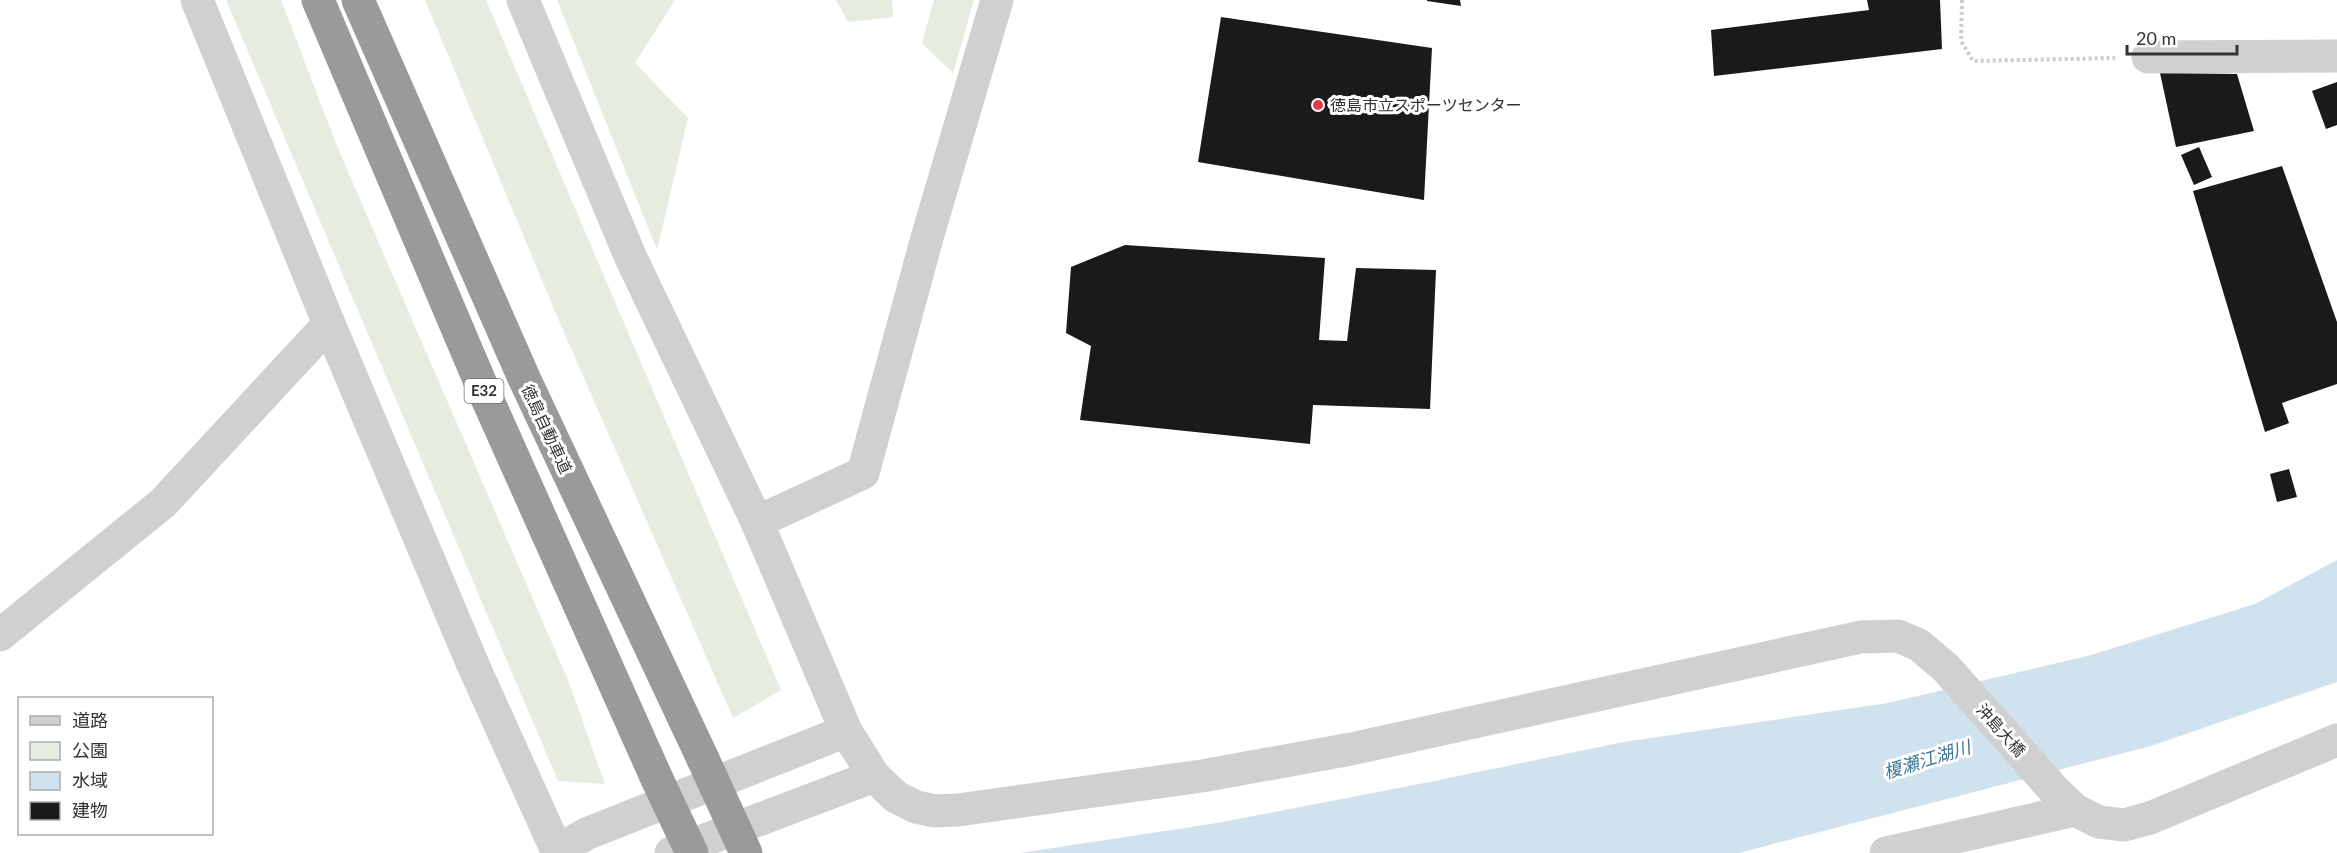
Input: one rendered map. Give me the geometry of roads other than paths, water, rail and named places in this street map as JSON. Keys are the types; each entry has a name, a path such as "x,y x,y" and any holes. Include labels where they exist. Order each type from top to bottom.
{"highway":[{"name":"E32","path":"318,0 486,396 692,853"},
{"name":"徳島自動車道","path":"358,0 524,378 746,853"}],"street":[{"path":"197,0 328,324 555,852 586,834 846,731"},
{"name":"沖島大橋","path":"523,0 631,258 757,522 846,731 874,776 896,797 915,807 935,811 958,810 1202,776 1351,749 1861,637 1898,636 1919,645 1946,668 2065,800"},
{"path":"757,522 862,473 927,238 997,0"},
{"path":"2148,57 2337,56"},
{"path":"0,635 163,503 328,324"},
{"path":"1886,853 2065,800 2099,822 2124,825 2337,740"},
{"path":"671,853 874,776"}],"water":[{"name":"榎瀬江湖川","path":"2337,560 2337,682 2151,746 1739,853 1020,853 1217,823 1623,742 1888,703 2091,655 2255,604"}],"place":[{"name":"徳島市立スポーツセンター","path":"1318,105"}]}
